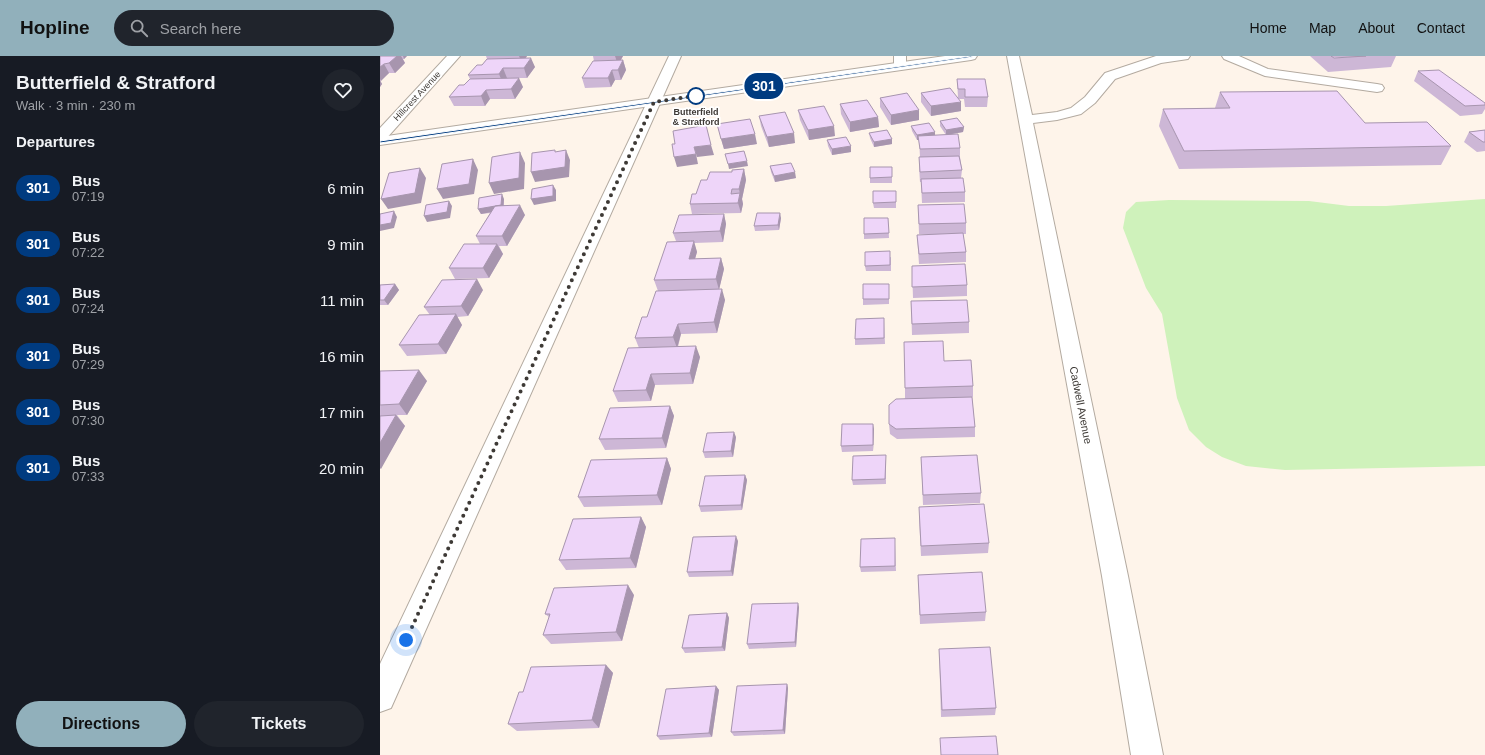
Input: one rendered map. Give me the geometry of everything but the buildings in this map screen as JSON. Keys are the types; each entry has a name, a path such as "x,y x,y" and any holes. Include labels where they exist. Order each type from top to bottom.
{"street":[{"name":"Hillcrest Avenue","path":"380,137 454,56"},
{"path":"380,698 675,56"},
{"path":"380,141 654,102 900,61 971,56"},
{"name":"Cadwell Avenue","path":"1013,56 1115,576 1148,755"},
{"path":"1025,120 1057,116 1076,111 1090,100 1110,76 1159,60 1184,56"},
{"path":"1228,56 1265,72 1377,88"}],"green space":[{"path":"1485,199 1485,466 1285,470 1246,466 1222,457 1206,447 1189,430 1177,398 1162,314 1146,288 1123,228 1126,212 1136,202 1169,200 1309,201 1349,206 1386,206"}],"bus line":[{"name":"301","path":"380,141 971,56"}],"place":[{"name":"Butterfield & Stratford","path":"696,96"}],"route":[{"path":"406,640 654,102 701,95 696,96"}]}
